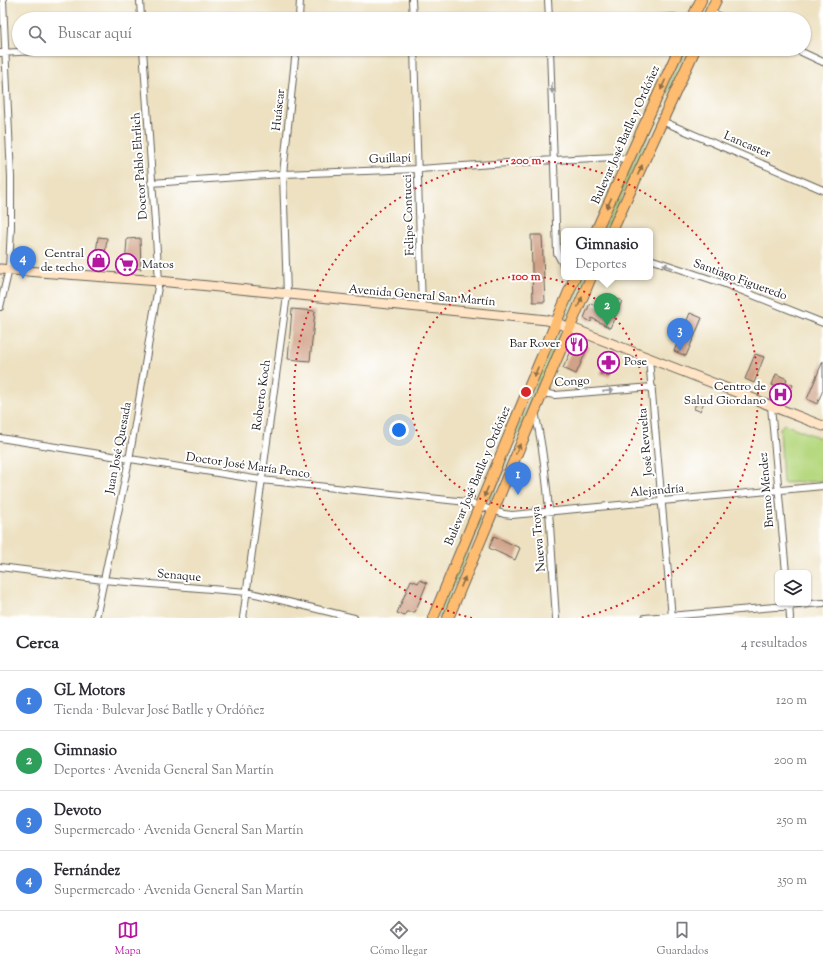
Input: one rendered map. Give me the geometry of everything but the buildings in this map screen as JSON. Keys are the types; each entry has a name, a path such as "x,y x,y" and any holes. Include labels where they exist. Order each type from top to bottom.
{"main road":[{"path":"695,12 700,0"},
{"name":"Bulevar José Batlle y Ordóñez","path":"597,228 676,56"},
{"path":"613,228 691,56"},
{"name":"Avenida General San Martín","path":"4,269 159,281 287,295 541,319 569,327 823,426"},
{"name":"Bulevar José Batlle y Ordóñez","path":"433,618 574,280"},
{"path":"448,618 569,327 591,280"}],"street":[{"path":"0,307 4,269 11,249 11,177 3,53 3,0"},
{"path":"140,0 141,12"},
{"path":"299,12 300,0"},
{"path":"412,0 413,12"},
{"path":"548,0 549,12"},
{"name":"Doctor Pablo Ehrlich","path":"143,56 159,281"},
{"name":"Huáscar","path":"283,174 295,56"},
{"name":"Felipe Contucci","path":"414,56 419,169 422,308"},
{"path":"550,56 557,253 561,260"},
{"path":"810,56 823,62"},
{"name":"Lancaster","path":"662,121 823,190"},
{"name":"Guillapí","path":"152,183 283,174 419,169 615,157 629,160"},
{"name":"Roberto Koch","path":"243,618 287,295 283,174"},
{"name":"Santiago Figueredo","path":"653,260 725,284 823,323"},
{"name":"Juan José Quesada","path":"96,618 129,460 159,281"},
{"name":"José Revuelta","path":"649,359 663,502 672,617"},
{"name":"Congo","path":"542,393 555,395 652,387"},
{"name":"Bruno Méndez","path":"770,406 786,570"},
{"name":"Nueva Troya","path":"535,410 540,432 556,618"},
{"name":"Doctor José María Penco","path":"0,438 129,460 261,480 467,502 493,510"},
{"name":"Alejandría","path":"493,510 512,515 823,486"},
{"name":"Senaque","path":"0,567 103,580 247,592 354,618"},
{"path":"811,603 823,603"},
{"path":"645,618 672,617 775,606"},
{"path":"789,606 790,618"}],"green space":[{"path":"681,56 684,56 607,228 603,228"},
{"path":"581,280 585,280 567,319 564,317"},
{"path":"560,330 561,332 491,500 488,500 558,331"},
{"path":"784,424 823,439 823,481 783,483 780,428"},
{"path":"479,519 481,521 441,618 437,618"}],"place":[{"name":"Central de techo","path":"99,261"},
{"name":"Matos","path":"127,265"},
{"name":"Fernández","path":"23,279"},
{"name":"Gimnasio","path":"607,326"},
{"name":"Bar Rover","path":"576,344"},
{"name":"Devoto","path":"680,351"},
{"name":"Pose","path":"608,362"},
{"name":"Centro de Salud Giordano","path":"781,394"},
{"name":"GL Motors","path":"518,495"}]}
